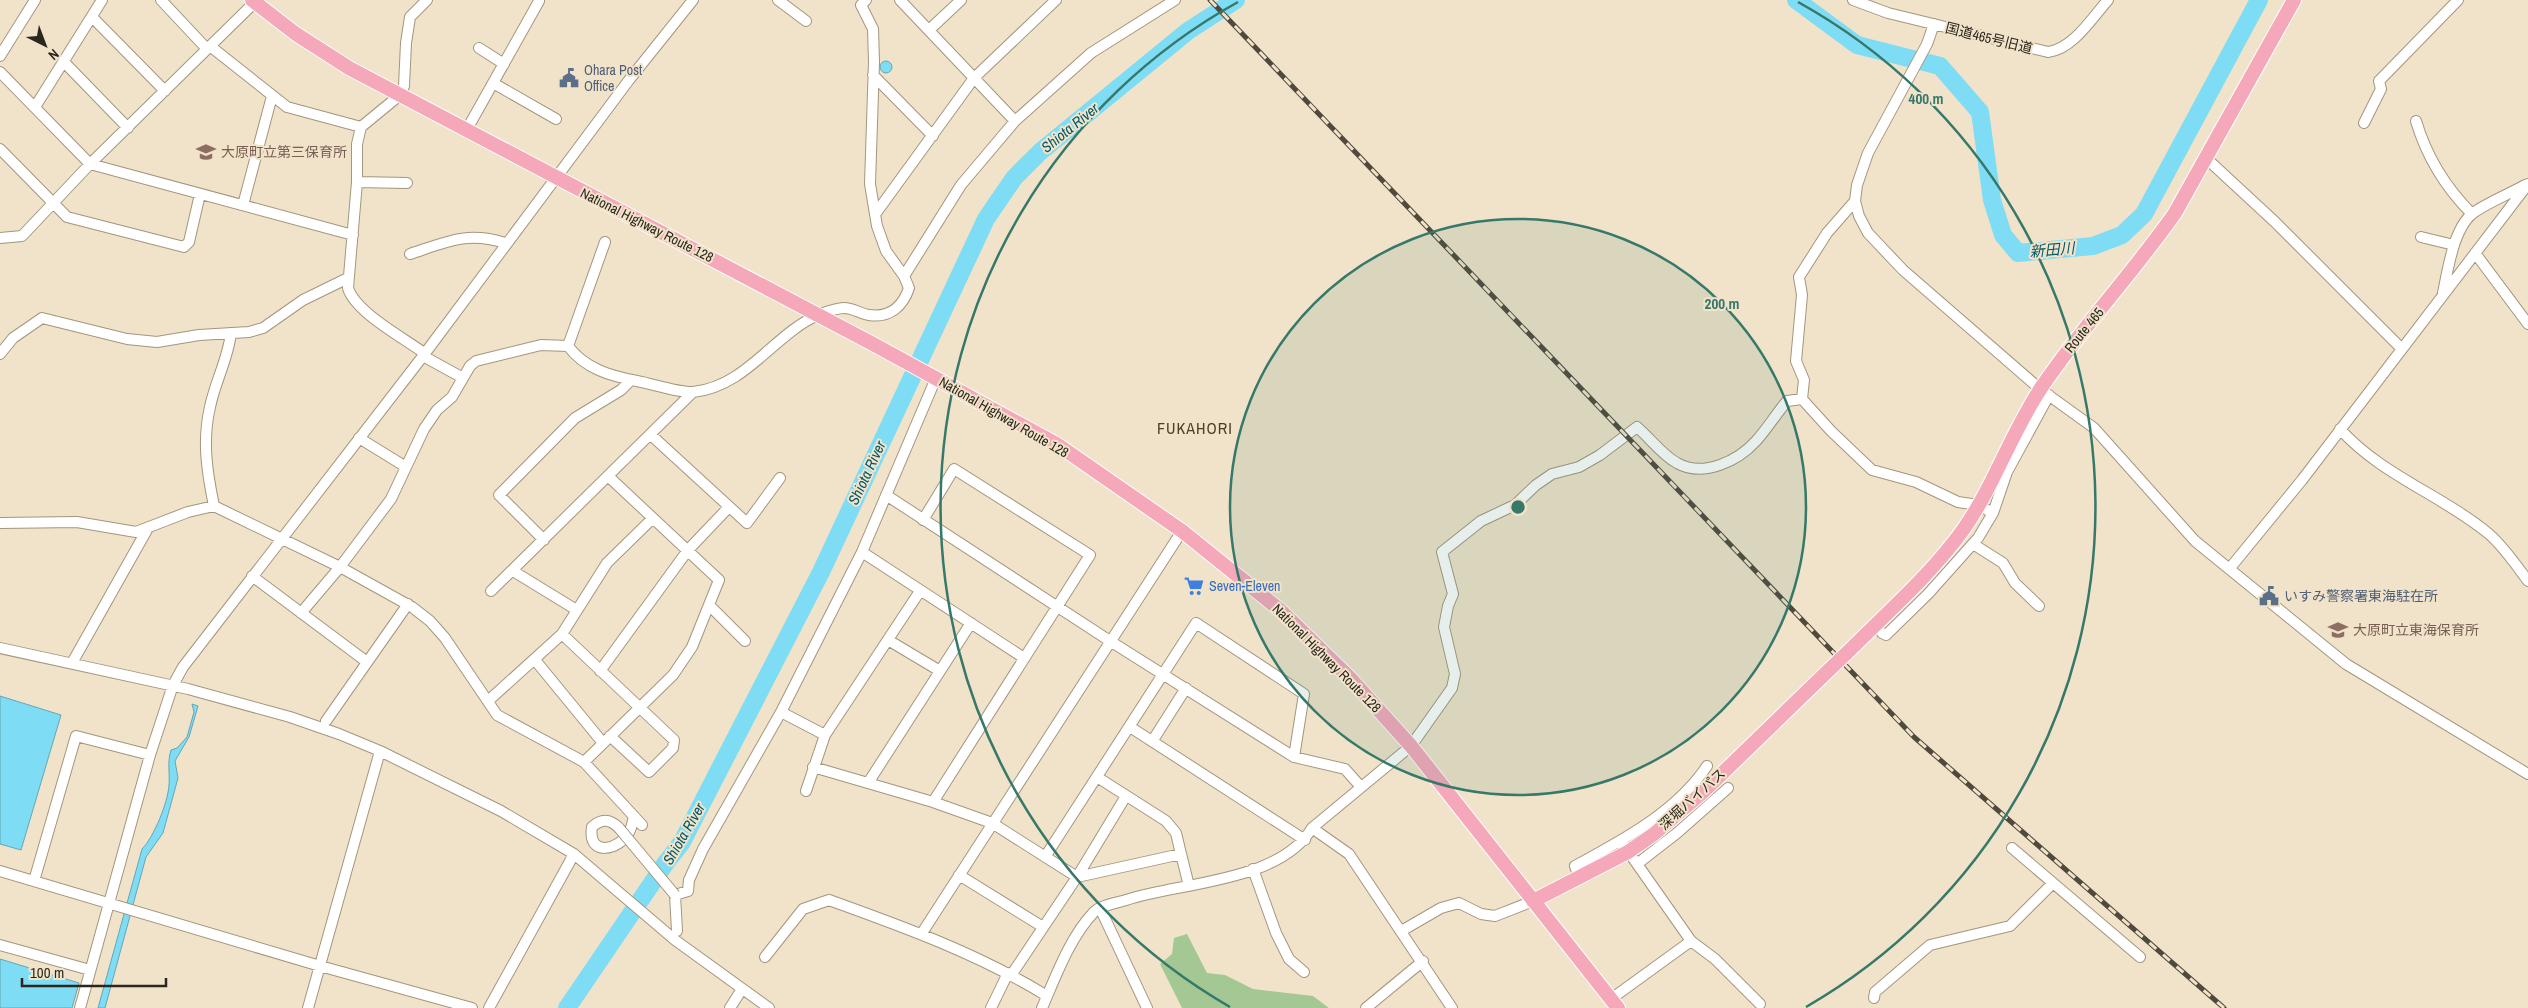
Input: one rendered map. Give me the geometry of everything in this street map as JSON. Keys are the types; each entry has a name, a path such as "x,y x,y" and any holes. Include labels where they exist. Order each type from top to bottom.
{"highway":[{"name":"Route 465","path":"1854,646 1940,560 1978,506 2023,416 2045,392 2068,349 2153,245 2175,213 2207,159 2294,0"},
{"name":"National Highway Route 128","path":"255,1 322,52 466,131 873,344 1058,445 1182,531 1280,610 1350,678 1411,746 1615,1003"},
{"name":"深堀バイパス","path":"1533,901 1579,878 1624,846 1654,834 1697,797 1854,646"}],"street":[{"path":"0,56 35,0"},
{"path":"36,107 102,0"},
{"path":"160,0 208,48 287,107 361,127"},
{"path":"427,0 410,17 406,43 404,86 400,95 361,127 357,144 357,182 348,278 350,296 359,306 424,354 463,378"},
{"path":"778,0 806,21"},
{"path":"491,591 609,477 693,392 728,380 762,358 792,330 818,315 846,308 869,315 881,315 892,311 906,298 909,288 904,276 886,251 877,226 870,184 873,29 861,5 866,0"},
{"path":"900,0 1015,121"},
{"path":"929,30 961,0"},
{"path":"876,213 974,78 1056,0"},
{"path":"904,276 961,185 1015,121 1091,54 1175,0"},
{"name":"国道465号旧道","path":"1854,0 1888,14 2037,50 2054,51 2072,41 2108,0"},
{"path":"2364,123 2381,89 2378,81 2458,0"},
{"path":"0,238 22,236 90,164 255,1"},
{"path":"466,131 539,2"},
{"path":"80,1008 150,755 173,685 183,667 424,354 505,243 557,178 689,2"},
{"path":"92,17 166,91"},
{"path":"1934,24 1927,44 1868,153 1857,185 1855,200 1859,216 1868,233 1879,247 2045,392 2094,428 2182,527 2346,664 2528,774"},
{"path":"479,48 504,64"},
{"path":"64,62 128,128"},
{"path":"0,72 90,164 353,235"},
{"path":"873,74 932,136"},
{"path":"493,83 556,119"},
{"path":"243,205 272,96"},
{"path":"2416,121 2431,162 2454,196 2472,214"},
{"path":"0,149 67,217 184,247 189,242 200,194"},
{"path":"2207,159 2275,222 2401,348"},
{"path":"357,182 407,183"},
{"path":"2443,294 2454,244 2472,214 2528,184"},
{"path":"2230,568 2340,429 2528,184"},
{"path":"1855,200 1827,233 1799,277 1802,294 1796,361 1804,380 1802,399 1831,432 1872,470 1916,482 1958,502 1978,506 1993,513"},
{"path":"410,254 463,237 494,239 505,243"},
{"path":"2421,237 2454,244"},
{"path":"568,346 605,242"},
{"path":"2475,253 2528,324"},
{"path":"0,354 13,338 42,318 127,339 157,342 249,332 263,328 303,300 348,278"},
{"path":"214,506 204,445 210,407 229,348 231,333"},
{"path":"301,613 340,567 391,499 428,423 437,410 452,397 470,366 476,361 541,346 568,346 584,362 601,373 693,392"},
{"path":"675,895 688,891 689,880 703,849 781,712 862,552 936,378"},
{"path":"544,540 500,495 574,418 621,390 631,380"},
{"path":"1882,633 1886,635 1928,594 1973,544 1993,513 2007,472 2045,392"},
{"path":"1042,1008 1081,928 1096,910 1145,894 1190,886 1253,870 1288,854 1305,840 1312,828 1411,746 1452,688 1455,674 1444,627 1448,606 1453,594 1442,552 1481,521 1515,505 1536,485 1552,474 1579,467 1600,455 1637,427 1676,463 1688,468 1703,469 1735,458 1755,442 1787,402 1802,399"},
{"path":"2340,429 2352,443 2382,465 2470,520 2490,535 2528,581"},
{"path":"651,435 747,523 780,478"},
{"path":"359,438 406,467"},
{"path":"924,520 954,469 1090,555 1056,605 933,802"},
{"path":"584,762 638,707 673,675 692,647 719,580 609,477"},
{"path":"886,495 1110,641 1294,757 1345,769 1361,786"},
{"path":"0,523 77,522 136,532 188,512 214,506 340,567 408,604 430,621 445,638 497,715 584,762 642,826"},
{"path":"600,671 688,550 729,507"},
{"path":"488,701 562,634 575,609 607,563 653,518"},
{"path":"72,663 148,528"},
{"path":"922,933 1182,531"},
{"path":"1973,544 2003,563 2015,583 2039,606"},
{"path":"862,552 1024,658"},
{"path":"512,571 575,609"},
{"path":"252,576 367,662"},
{"path":"806,791 825,735 920,591"},
{"path":"326,720 408,604"},
{"path":"709,605 744,641"},
{"path":"1045,857 1196,622 1304,694 1294,757"},
{"path":"868,783 971,623"},
{"path":"535,660 606,739 648,772 673,748 674,740 562,634"},
{"path":"888,640 940,671"},
{"path":"0,648 173,685 290,717 380,751 501,812 574,854 742,989 769,1008"},
{"path":"1153,740 1186,688"},
{"path":"781,712 825,735"},
{"path":"1130,727 1153,740 1305,840"},
{"path":"34,881 76,736 150,755"},
{"path":"308,1008 380,751"},
{"path":"1707,766 1694,784 1651,820 1624,846 1692,941 1714,959 1760,1004"},
{"path":"814,767 933,802 992,823 1077,877 1180,854"},
{"path":"1097,777 1166,821 1176,833 1190,886"},
{"path":"1637,864 1677,833 1728,788"},
{"path":"991,1008 1010,974 1077,877 1126,796"},
{"path":"634,816 629,833 611,848 596,846 592,839 592,827 598,821 606,820 619,828 675,895 676,935"},
{"path":"1312,828 1349,854 1403,930 1452,1008"},
{"path":"2012,848 2140,957"},
{"path":"489,1008 574,854"},
{"path":"1253,870 1276,933 1289,959 1304,972"},
{"path":"0,871 320,966 472,1008"},
{"path":"959,875 1043,927"},
{"path":"1874,998 1875,992 1930,946 2010,926 2053,883"},
{"path":"765,957 803,909 829,900 922,933 1010,974 1047,996"},
{"path":"1403,930 1441,908 1459,903 1481,914 1495,916 1533,901"},
{"path":"1100,908 1147,1008"},
{"path":"1615,1003 1692,941"},
{"path":"0,945 90,970"},
{"path":"1366,1008 1423,961"},
{"path":"730,1008 742,989"}],"green space":[{"path":"1187,934 1207,973 1225,975 1253,989 1313,996 1329,1008 1182,1008 1160,964 1172,954 1174,938"}],"water":[{"path":"884,61 888,61 892,67 888,73 884,73 880,69 880,65"},
{"path":"0,696 61,715 21,850 0,844"},
{"path":"192,704 198,706 189,737 175,761 178,778 163,833 146,857 105,1008 98,1008 142,849 156,828 166,800 171,750 177,748 187,737 194,712"},
{"path":"0,959 79,983 72,1008 0,1008"}],"waterway":[{"name":"Shiota River","path":"567,1008 682,842 821,572 986,219 1014,178 1040,152 1188,31 1236,0"},
{"name":"新田川","path":"1796,0 1857,45 1940,66 1980,112 1992,200 2003,235 2018,253 2093,246 2122,235 2144,214 2259,0"}],"railway":[{"path":"1210,0 1914,737 2224,1008"}],"place":[{"name":"Ohara Post Office","path":"569,78"},
{"name":"大原町立第三保育所","path":"206,152"},
{"name":"Seven-Eleven","path":"1194,586"},
{"name":"いすみ警察署東海駐在所","path":"2269,596"},
{"name":"大原町立東海保育所","path":"2338,630"}],"district":[{"name":"FUKAHORI","path":"1195,428"}]}
